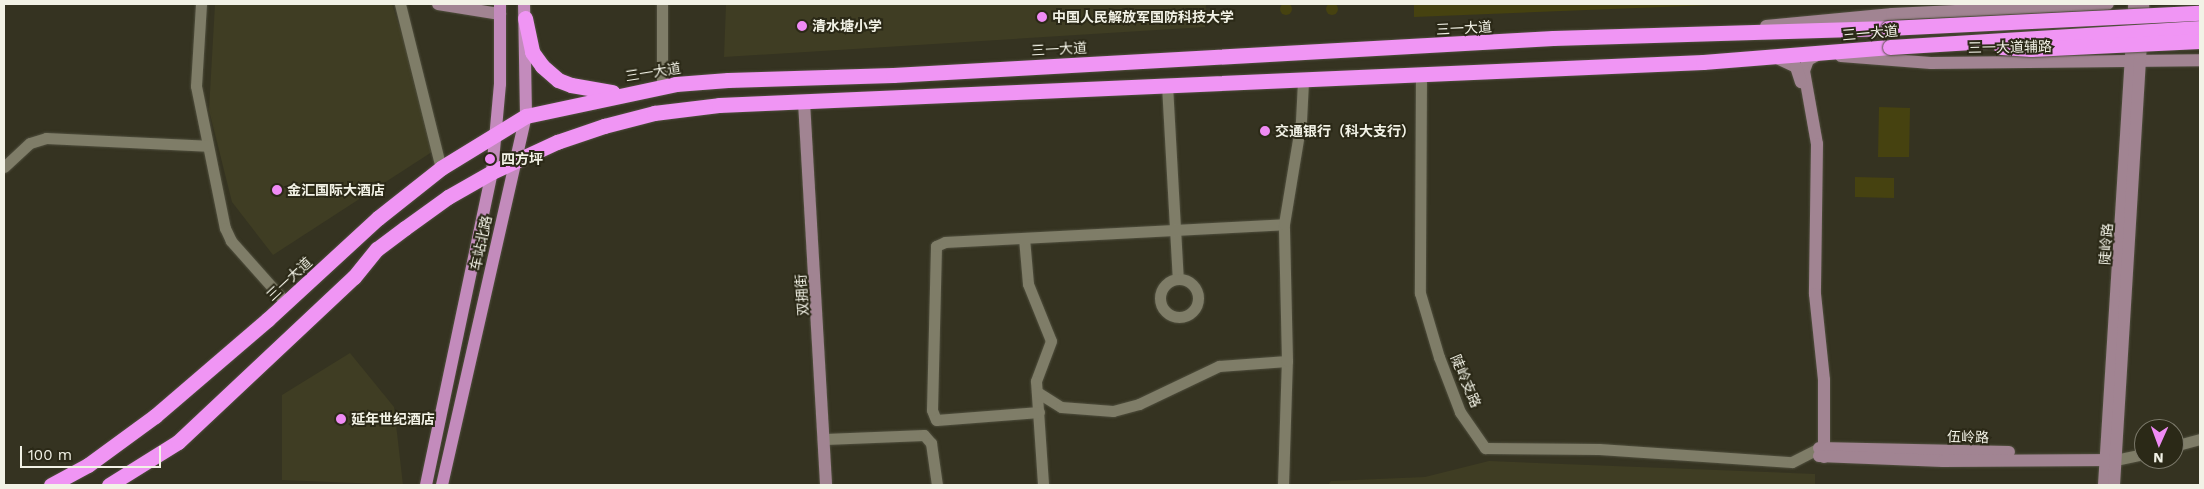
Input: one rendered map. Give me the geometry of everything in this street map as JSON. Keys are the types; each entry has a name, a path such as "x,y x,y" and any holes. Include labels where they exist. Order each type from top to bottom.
{"highway":[{"path":"524,11 532,52 542,66 558,80 602,91 624,93"},
{"name":"三一大道","path":"51,485 88,465 155,416 286,303 378,218 441,168 498,130 526,116 624,93 662,86 728,80 893,75 1721,31 1888,28 2200,13"},
{"name":"三一大道","path":"109,485 178,442 354,277 378,249 448,197 517,160 604,126 654,114 719,105 1167,85 1303,81 1772,57 1890,47 1958,45 2031,37 2200,28"},
{"path":"1958,45 2031,49 2200,41"}],"main road":[{"name":"车站北路","path":"426,485 492,172 498,130 500,9"},
{"name":"车站北路","path":"442,485 526,116 524,11"}],"street":[{"path":"201,4 196,86 225,228 231,241 286,303"},
{"path":"400,4 441,168"},
{"path":"438,4 500,9"},
{"path":"662,4 662,86"},
{"path":"1721,31 1892,14 2108,4"},
{"name":"陡岭路","path":"2134,4 2136,60"},
{"name":"陡岭路","path":"2114,485 2111,456 2136,60 2143,4"},
{"path":"1820,53 1808,60 1804,71 1817,144 1815,294 1824,380 1821,453"},
{"name":"三一大道辅路","path":"1820,53 1931,63 2200,60"},
{"path":"1772,57 1786,60 1799,72 1812,144 1810,294 1818,364 1821,453"},
{"name":"陡岭支路","path":"1421,74 1420,292 1439,357 1460,412 1485,448 1599,449 1792,462 1821,453"},
{"path":"1283,485 1287,361 1284,224 1302,121 1303,81"},
{"path":"1167,85 1178,279"},
{"name":"双拥街","path":"804,102 825,439 826,485"},
{"path":"4,166 30,143 46,138 207,146"},
{"path":"936,420 932,410 936,246 945,242 1284,224"},
{"path":"1024,238 1028,284 1051,341 1036,375 1043,485"},
{"path":"1037,392 1061,407 1113,411 1139,404 1219,366 1287,361"},
{"path":"825,439 924,435 936,420 1039,412"},
{"path":"924,435 931,443 936,485"},
{"path":"2184,443 2200,439"},
{"name":"伍岭路","path":"1821,453 2111,456"},
{"path":"2111,456 2134,455"},
{"name":"陡岭路","path":"2104,485 2111,456"}],"shaded area":[{"path":"1284,3 1288,3 1292,9 1288,15 1284,15 1280,11 1280,7"},
{"path":"1330,3 1334,3 1338,9 1334,15 1330,15 1326,11 1326,7"},
{"path":"215,4 392,4 438,148 273,255 232,202 209,110"},
{"path":"726,4 1206,4 1205,27 724,57"},
{"path":"1414,4 1737,4 1414,17"},
{"path":"1879,107 1910,108 1909,157 1878,157"},
{"path":"1855,177 1894,178 1894,198 1855,197"},
{"path":"350,353 394,407 403,485 282,480 282,395"},
{"path":"1489,461 1815,474 1815,485 1328,485 1331,481 1425,477"}],"place":[{"name":"中国人民解放军国防科技大学","path":"1042,17"},
{"name":"清水塘小学","path":"802,26"},
{"name":"交通银行（科大支行）","path":"1265,131"},
{"name":"四方坪","path":"490,159"},
{"name":"金汇国际大酒店","path":"277,190"},
{"name":"延年世纪酒店","path":"341,419"}]}
